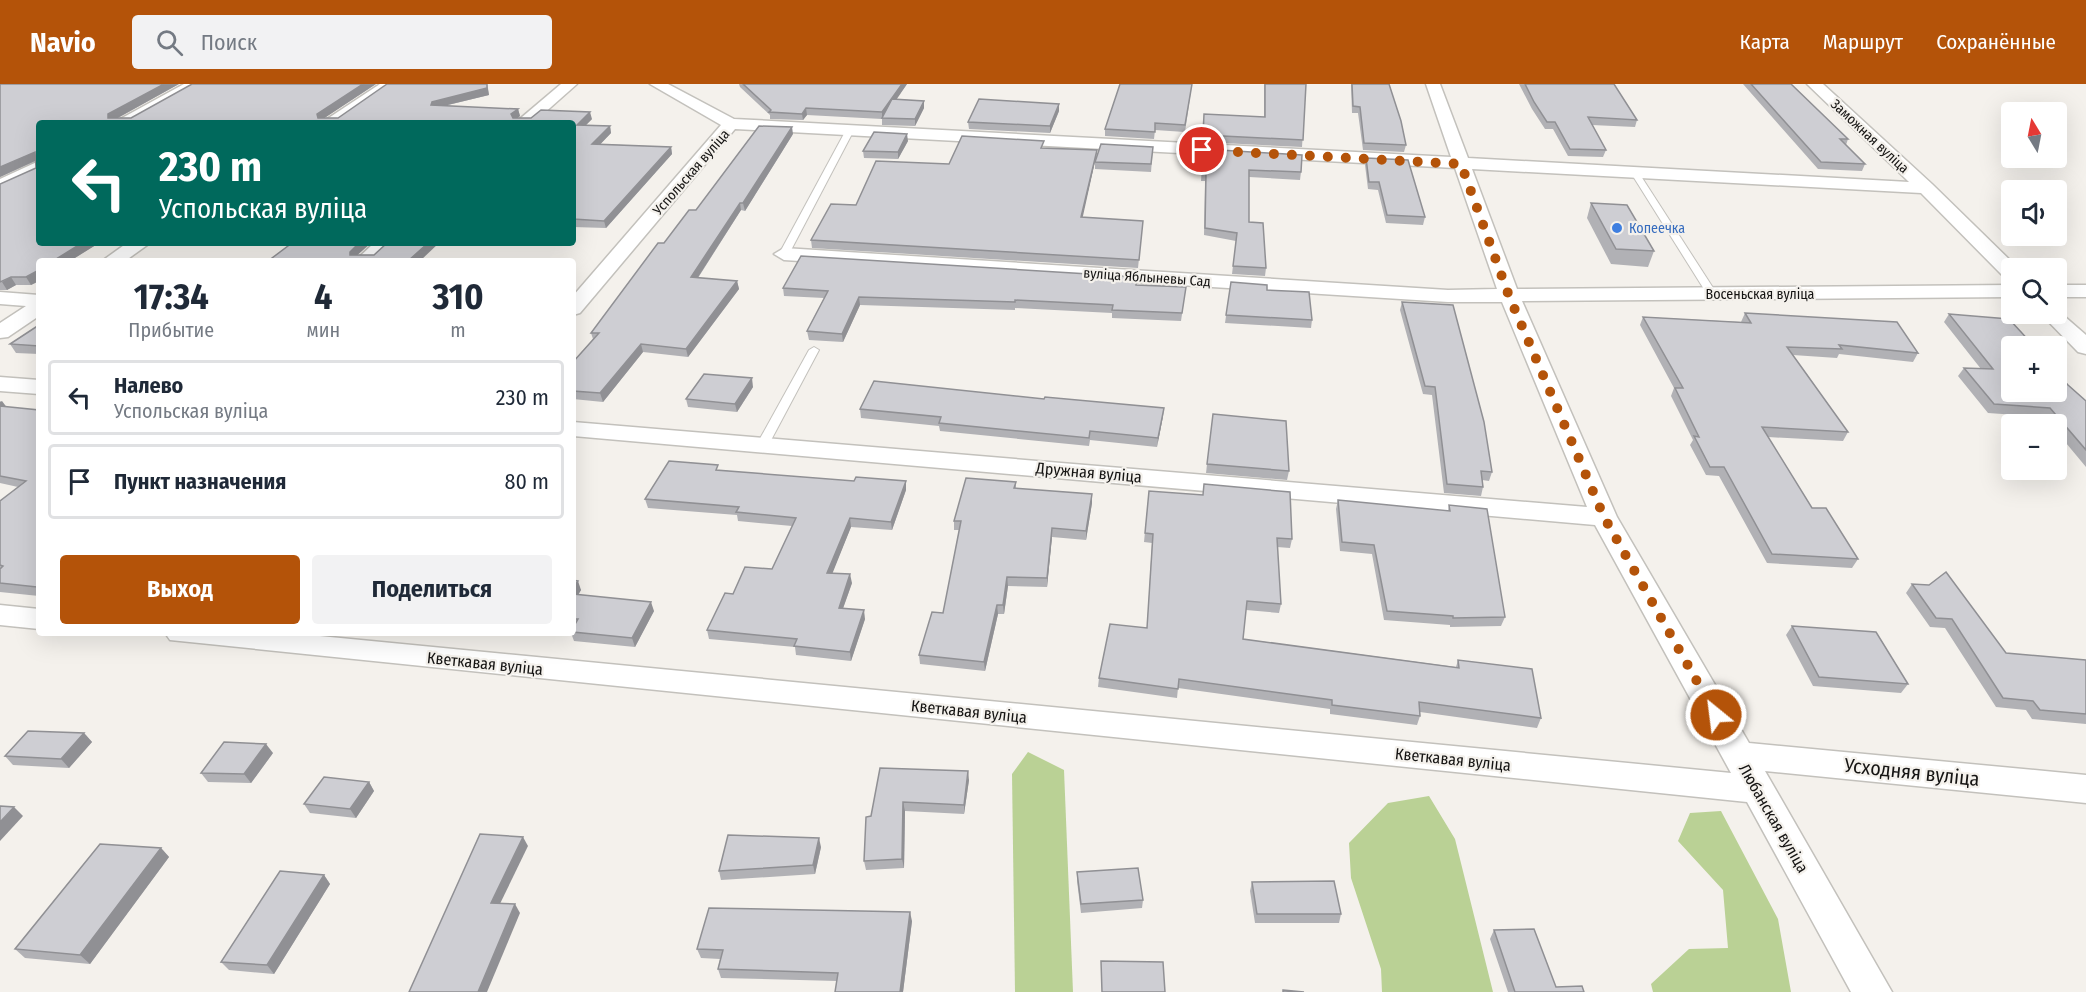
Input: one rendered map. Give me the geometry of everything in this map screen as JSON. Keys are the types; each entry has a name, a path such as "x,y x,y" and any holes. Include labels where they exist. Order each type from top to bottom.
{"street":[{"path":"127,120 195,84"},
{"path":"334,120 390,84"},
{"path":"527,120 570,84"},
{"path":"657,84 731,124"},
{"name":"Любанская вуліца","path":"1433,84 1509,296 1604,517 1872,992"},
{"name":"Заможная вуліца","path":"1814,84 1926,188 2001,263"},
{"name":"Успольская вуліца","path":"576,305 731,124 1926,188"},
{"path":"0,186 36,168"},
{"path":"117,258 135,246"},
{"path":"368,258 382,246"},
{"name":"вуліца Яблыневы Сад","path":"784,254 1448,296 1509,296"},
{"name":"Восеньская вуліца","path":"1509,296 2001,291"},
{"path":"2067,291 2086,291"},
{"path":"0,298 36,301"},
{"path":"0,333 36,310"},
{"path":"2062,324 2086,347"},
{"path":"0,384 36,387"},
{"name":"Дружная вуліца","path":"576,429 1604,517"},
{"path":"0,615 36,619"},
{"name":"Кветкавая вуліца","path":"210,636 1757,789"},
{"name":"Усходняя вуліца","path":"1738,755 2086,789"}],"lane":[{"path":"784,254 849,132"},
{"path":"1635,173 1712,294"},
{"path":"763,444 814,350"}],"green space":[{"path":"1028,752 1064,770 1073,992 1015,992 1012,774"},
{"path":"1429,796 1455,839 1493,992 1382,992 1381,969 1351,878 1349,843 1388,803"},
{"path":"1721,811 1778,919 1791,992 1653,992 1651,984 1689,949 1728,948 1723,890 1678,841 1690,813"}],"building":[{"path":"0,84 164,84 108,114 108,118 131,118 192,84 363,84 317,114 318,118 338,118 387,84 487,84 487,88 432,102 431,105 518,109 511,114 513,118 531,118 541,110 590,112 577,125 610,126 592,144 671,147 604,221 576,219 576,120 36,120 36,168 35,152 0,167"},
{"path":"743,84 902,84 882,112 806,108 802,114 769,112 771,110"},
{"path":"1120,84 1192,84 1185,125 1155,123 1155,132 1105,129"},
{"path":"1265,84 1306,84 1303,140 1203,135 1204,114 1265,117"},
{"path":"1352,84 1389,84 1406,145 1364,143 1360,107 1353,106"},
{"path":"1525,84 1614,84 1637,120 1588,117 1606,150 1570,149 1555,122 1547,122"},
{"path":"1751,84 1791,84 1848,139 1840,139 1865,164 1821,162"},
{"path":"892,99 924,101 915,119 882,118"},
{"path":"979,99 1059,104 1050,126 968,122"},
{"path":"759,126 792,127 743,203 740,203 691,277 737,281 686,349 641,344 600,393 576,391 576,359 599,333 591,333 658,243 664,243 689,210 696,210"},
{"path":"874,132 907,134 898,152 863,151"},
{"path":"962,136 1044,141 1041,148 1097,150 1081,217 1143,221 1139,260 811,240 831,204 856,205 876,161 949,164"},
{"path":"1101,144 1153,147 1151,164 1095,162"},
{"path":"1203,149 1302,155 1301,172 1249,170 1249,222 1263,223 1266,268 1233,266 1237,233 1205,228 1206,173 1202,173"},
{"path":"1366,158 1408,160 1425,217 1387,215 1379,182 1369,182"},
{"path":"36,168 36,246 77,246 58,258 36,258 36,272 26,277 11,277 0,282 0,184"},
{"path":"1591,203 1627,205 1654,251 1616,249"},
{"path":"288,246 356,246 350,255 374,255 384,246 425,246 411,258 272,258"},
{"path":"801,256 1137,277 1136,285 1186,287 1182,313 1112,310 1113,305 1015,300 1015,302 859,297 842,334 807,331 828,291 783,288"},
{"path":"1231,282 1267,285 1267,290 1309,292 1312,320 1226,315"},
{"path":"1402,302 1453,305 1484,422 1492,472 1481,471 1483,487 1447,484 1435,387 1425,386"},
{"path":"1745,313 1897,322 1918,353 1839,345 1842,349 1787,347 1848,432 1762,427 1812,508 1826,508 1858,559 1772,554 1724,467 1710,467 1694,436 1699,437 1675,388 1683,388 1643,317 1751,323"},
{"path":"1949,314 2001,318 2001,324 2014,324 2025,336 2001,336 2001,402 2067,402 2067,384 2086,401 2086,450 2067,428 2067,414 2055,414 2050,408 1994,404 1964,368 1993,369"},
{"path":"36,327 36,346 10,344"},
{"path":"704,374 752,378 735,404 686,399"},
{"path":"874,381 1044,399 1045,397 1164,408 1158,438 1090,431 1089,438 939,423 941,417 860,409"},
{"path":"0,406 36,410 36,587 0,583 0,569 3,566 0,565 0,501 26,481 0,476"},
{"path":"1213,414 1286,421 1289,471 1207,464"},
{"path":"669,461 718,465 716,470 854,481 856,477 906,481 891,522 850,518 827,573 850,574 839,608 864,610 850,652 794,646 797,639 707,630 725,593 733,594 745,567 772,569 796,518 736,512 739,507 645,499"},
{"path":"966,478 1016,482 1014,488 1092,494 1086,531 1052,528 1047,578 1007,577 1003,605 997,605 984,662 919,655 932,612 943,613 961,521 954,521"},
{"path":"1204,484 1290,492 1292,539 1277,538 1281,604 1247,601 1243,639 1459,668 1458,660 1532,669 1541,718 1419,702 1420,716 1332,705 1332,700 1179,679 1178,689 1099,678 1110,624 1147,628 1153,534 1145,533 1149,491 1203,495"},
{"path":"1338,500 1450,511 1449,505 1487,509 1505,617 1453,618 1453,616 1387,611 1374,545 1342,542"},
{"path":"1946,572 2006,653 2086,660 2086,714 2040,710 2033,701 2003,698 1952,619 1936,618 1912,584 1929,585"},
{"path":"576,594 651,602 632,638 576,632 578,619 576,619"},
{"path":"1792,626 1876,632 1908,684 1819,677"},
{"path":"28,731 84,733 61,759 5,756"},
{"path":"224,742 266,744 244,774 201,773"},
{"path":"880,768 968,771 964,805 903,802 902,859 864,861 866,817 871,816"},
{"path":"324,777 369,782 350,809 304,804"},
{"path":"0,806 14,807 0,822"},
{"path":"480,834 523,837 491,903 515,904 478,992 409,992"},
{"path":"728,835 819,838 813,865 719,871"},
{"path":"100,844 161,848 80,955 15,949"},
{"path":"1138,868 1143,900 1081,904 1077,872"},
{"path":"280,871 324,875 267,965 221,962"},
{"path":"1334,881 1341,914 1257,914 1252,882"},
{"path":"709,908 910,912 900,992 835,992 838,973 718,969 723,950 697,949"},
{"path":"1534,929 1556,987 1582,986 1584,992 1515,992 1494,930"},
{"path":"1101,961 1163,962 1165,992 1102,992"}],"place":[{"name":"Копеечка","path":"1617,228"}],"route":[{"path":"1202,150 1461,164 1509,296 1604,517 1716,715"}]}
